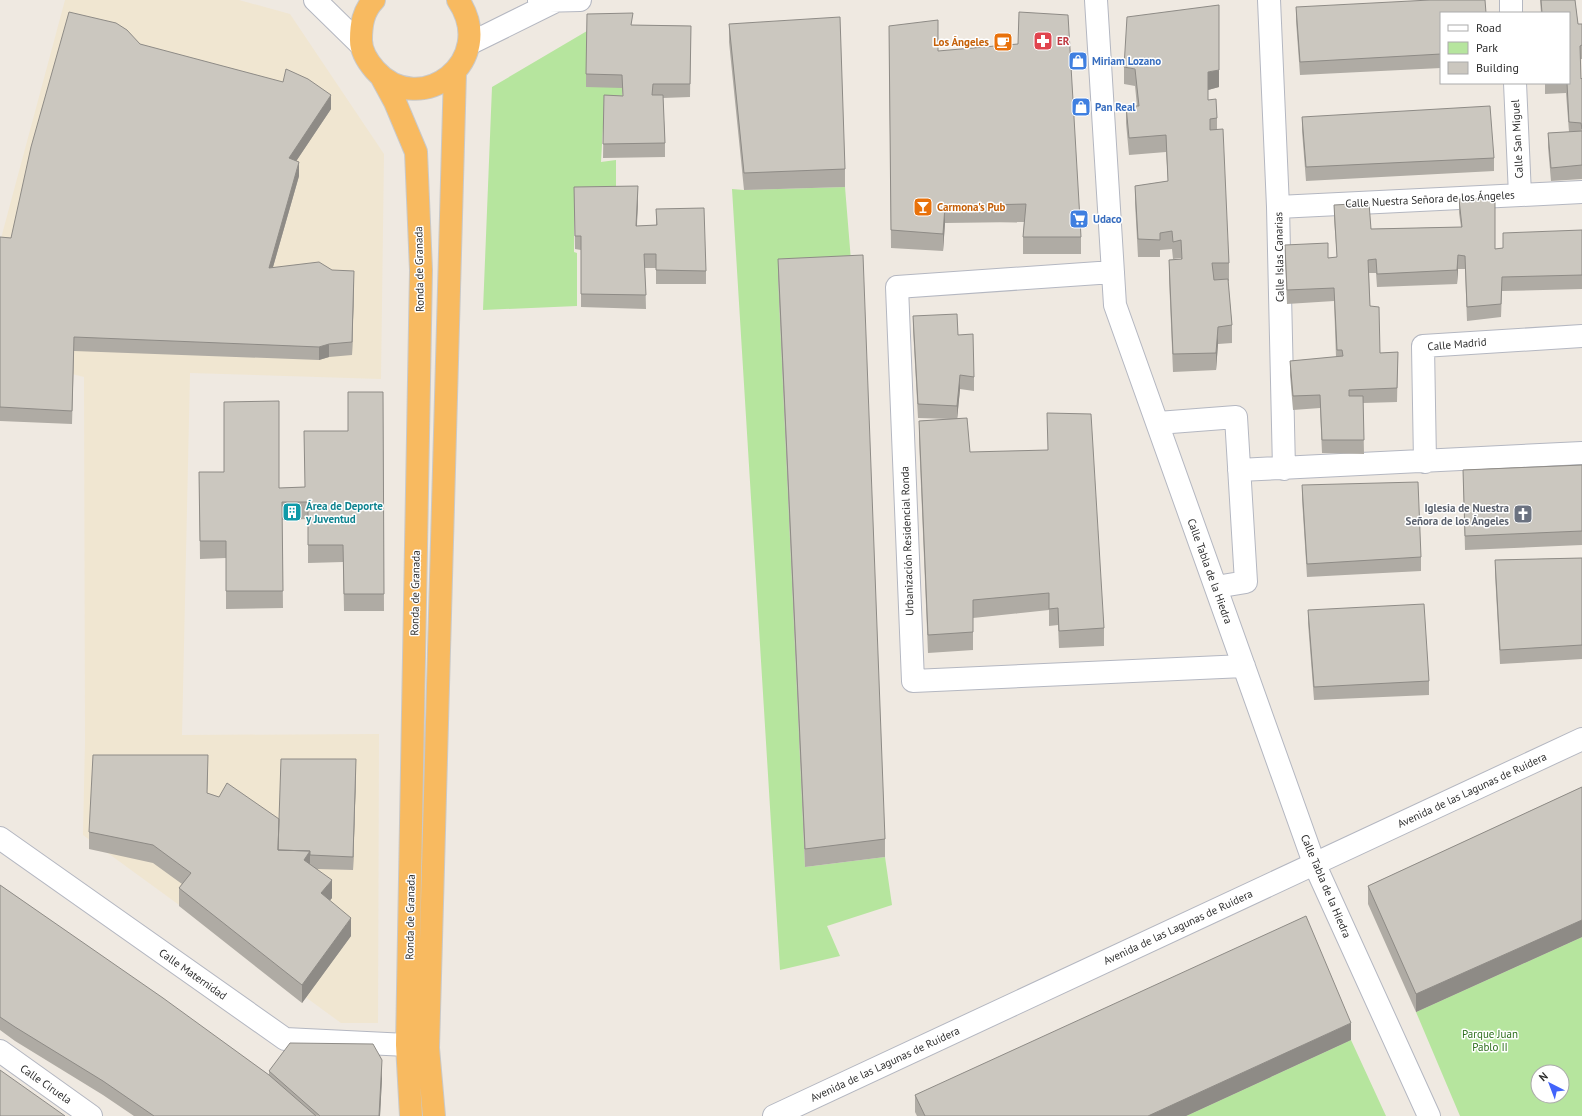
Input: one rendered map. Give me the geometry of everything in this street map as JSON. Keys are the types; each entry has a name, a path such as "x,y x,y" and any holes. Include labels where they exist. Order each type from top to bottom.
{"highway":[{"path":"374,0 369,5 361,25 361,45 369,63 382,78 400,86 419,89 438,84 455,72 464,59 469,44 470,27 465,11 458,0"},
{"name":"Ronda de Granada","path":"434,1116 428,1048 455,72"},
{"name":"Ronda de Granada","path":"382,78 395,102 416,152 421,270 408,1045 411,1116"}],"street":[{"path":"315,0 361,45"},
{"path":"524,0 554,2 580,0"},
{"name":"Calle Tabla de la Hiedra","path":"1096,0 1115,305 1314,863 1429,1116"},
{"name":"Calle Islas Canarias","path":"1270,0 1278,207 1284,469"},
{"path":"1511,0 1511,12"},
{"path":"469,44 554,2"},
{"name":"Calle San Miguel","path":"1515,84 1520,195"},
{"name":"Calle Nuestra Señora de los Ángeles","path":"1278,207 1582,192"},
{"name":"Urbanización Residencial Ronda","path":"1113,272 897,287 913,681 1244,666"},
{"name":"Calle Madrid","path":"1425,462 1423,346 1582,336"},
{"path":"1158,423 1236,417 1246,582 1216,587"},
{"path":"1239,470 1582,454"},
{"name":"Avenida de las Lagunas de Ruidera","path":"774,1116 1582,738"},
{"name":"Calle Maternidad","path":"0,838 285,1039 408,1045"},
{"name":"Calle Ciruela","path":"0,1051 92,1116"}],"shaded area":[{"path":"65,0 239,0 290,14 384,154 381,379 190,373 182,735 379,734 378,1023 341,1023 83,835 85,742 84,377 0,356 0,242"}],"green space":[{"path":"587,31 622,88 623,109 604,109 601,162 616,160 616,200 574,201 574,252 577,253 577,306 483,310 492,87"},
{"path":"845,187 852,273 778,277 805,867 885,857 892,905 827,926 840,956 780,970 732,189 744,190"},
{"name":"Parque Juan Pablo II","path":"1582,937 1582,1116 1460,1116 1416,1012"},
{"path":"1351,1040 1386,1116 1186,1116"}],"building":[{"path":"1430,0 1485,0 1486,12 1440,12 1440,54 1300,62 1296,7"},
{"path":"1541,0 1575,0 1578,24 1582,24 1582,45 1580,46 1581,79 1582,78 1582,129 1581,123 1569,122 1567,84 1570,84 1570,12 1542,12"},
{"path":"1219,5 1219,70 1208,72 1208,100 1216,99 1217,118 1210,119 1210,130 1223,129 1229,263 1212,263 1214,280 1228,279 1232,325 1218,327 1216,353 1173,354 1169,260 1182,259 1181,240 1173,242 1172,231 1160,233 1160,240 1138,239 1135,186 1168,181 1166,135 1129,138 1126,106 1139,106 1135,69 1124,67 1127,17"},
{"path":"69,12 116,23 127,30 140,44 283,82 286,69 308,79 331,95 289,158 299,162 269,268 319,262 332,270 354,271 352,342 329,344 319,347 74,337 72,411 0,407 0,237 11,238 31,147"},
{"path":"1019,12 1068,15 1081,237 1023,237 1026,204 945,206 943,234 891,230 889,26 938,20 938,51 1018,44"},
{"path":"633,13 631,25 691,26 690,84 653,84 652,95 663,95 665,143 603,144 604,95 623,96 622,75 586,74 587,14"},
{"path":"840,17 845,169 744,173 729,24"},
{"path":"1490,106 1494,158 1306,167 1302,117"},
{"path":"1582,131 1582,165 1551,168 1548,133"},
{"path":"638,186 636,226 657,225 656,209 704,208 706,271 656,270 656,254 644,254 646,295 581,294 581,236 575,236 574,187"},
{"path":"1495,198 1495,249 1503,248 1503,233 1582,230 1582,275 1502,277 1501,304 1467,307 1465,256 1458,255 1457,270 1377,274 1376,259 1368,260 1370,306 1379,307 1380,353 1398,352 1397,388 1349,390 1349,396 1363,396 1364,440 1322,440 1320,395 1293,396 1290,361 1343,356 1342,350 1337,350 1334,288 1287,290 1285,245 1328,243 1328,258 1337,257 1334,205 1369,203 1371,229 1462,227 1459,199"},
{"path":"863,255 885,839 805,849 778,259"},
{"path":"957,314 958,335 973,334 974,377 960,375 957,406 918,404 913,316"},
{"name":"Área de Deporte y Juventud","path":"348,392 383,392 384,594 344,594 343,545 308,545 308,502 282,502 283,591 226,591 226,541 200,541 199,472 224,472 224,402 279,401 279,488 305,487 304,431 348,431"},
{"path":"1047,413 1091,414 1104,628 1059,631 1058,608 1049,609 1049,593 973,600 973,632 928,635 919,421 967,418 970,452 1048,450"},
{"name":"Iglesia de Nuestra Señora de los Ángeles","path":"1582,465 1582,531 1465,536 1463,470"},
{"path":"1418,482 1421,557 1307,564 1302,485"},
{"path":"1582,558 1582,645 1500,650 1495,560"},
{"path":"1424,604 1429,681 1314,687 1308,610"},
{"path":"93,755 208,755 207,793 219,797 227,783 279,819 278,850 310,851 304,860 332,880 321,893 351,918 302,985 179,888 191,873 153,845 89,832"},
{"path":"281,759 356,759 353,857 310,855 310,851 278,850"},
{"path":"1582,787 1582,920 1416,994 1368,886"},
{"path":"0,885 163,998 269,1075 316,1116 154,1116 103,1081 0,1017"},
{"path":"1306,916 1351,1023 1148,1116 925,1116 915,1095"},
{"path":"290,1043 373,1044 382,1060 379,1116 320,1116 269,1071"},
{"path":"0,1070 65,1116 0,1116"}],"place":[{"name":"ER","path":"1043,41"},
{"name":"Los Ángeles","path":"1003,42"},
{"name":"Miriam Lozano","path":"1078,61"},
{"name":"Pan Real","path":"1081,107"},
{"name":"Carmona's Pub","path":"923,207"},
{"name":"Udaco","path":"1079,219"},
{"name":"Área de Deporte y Juventud","path":"292,512"},
{"name":"Iglesia de Nuestra Señora de los Ángeles","path":"1523,514"}]}
